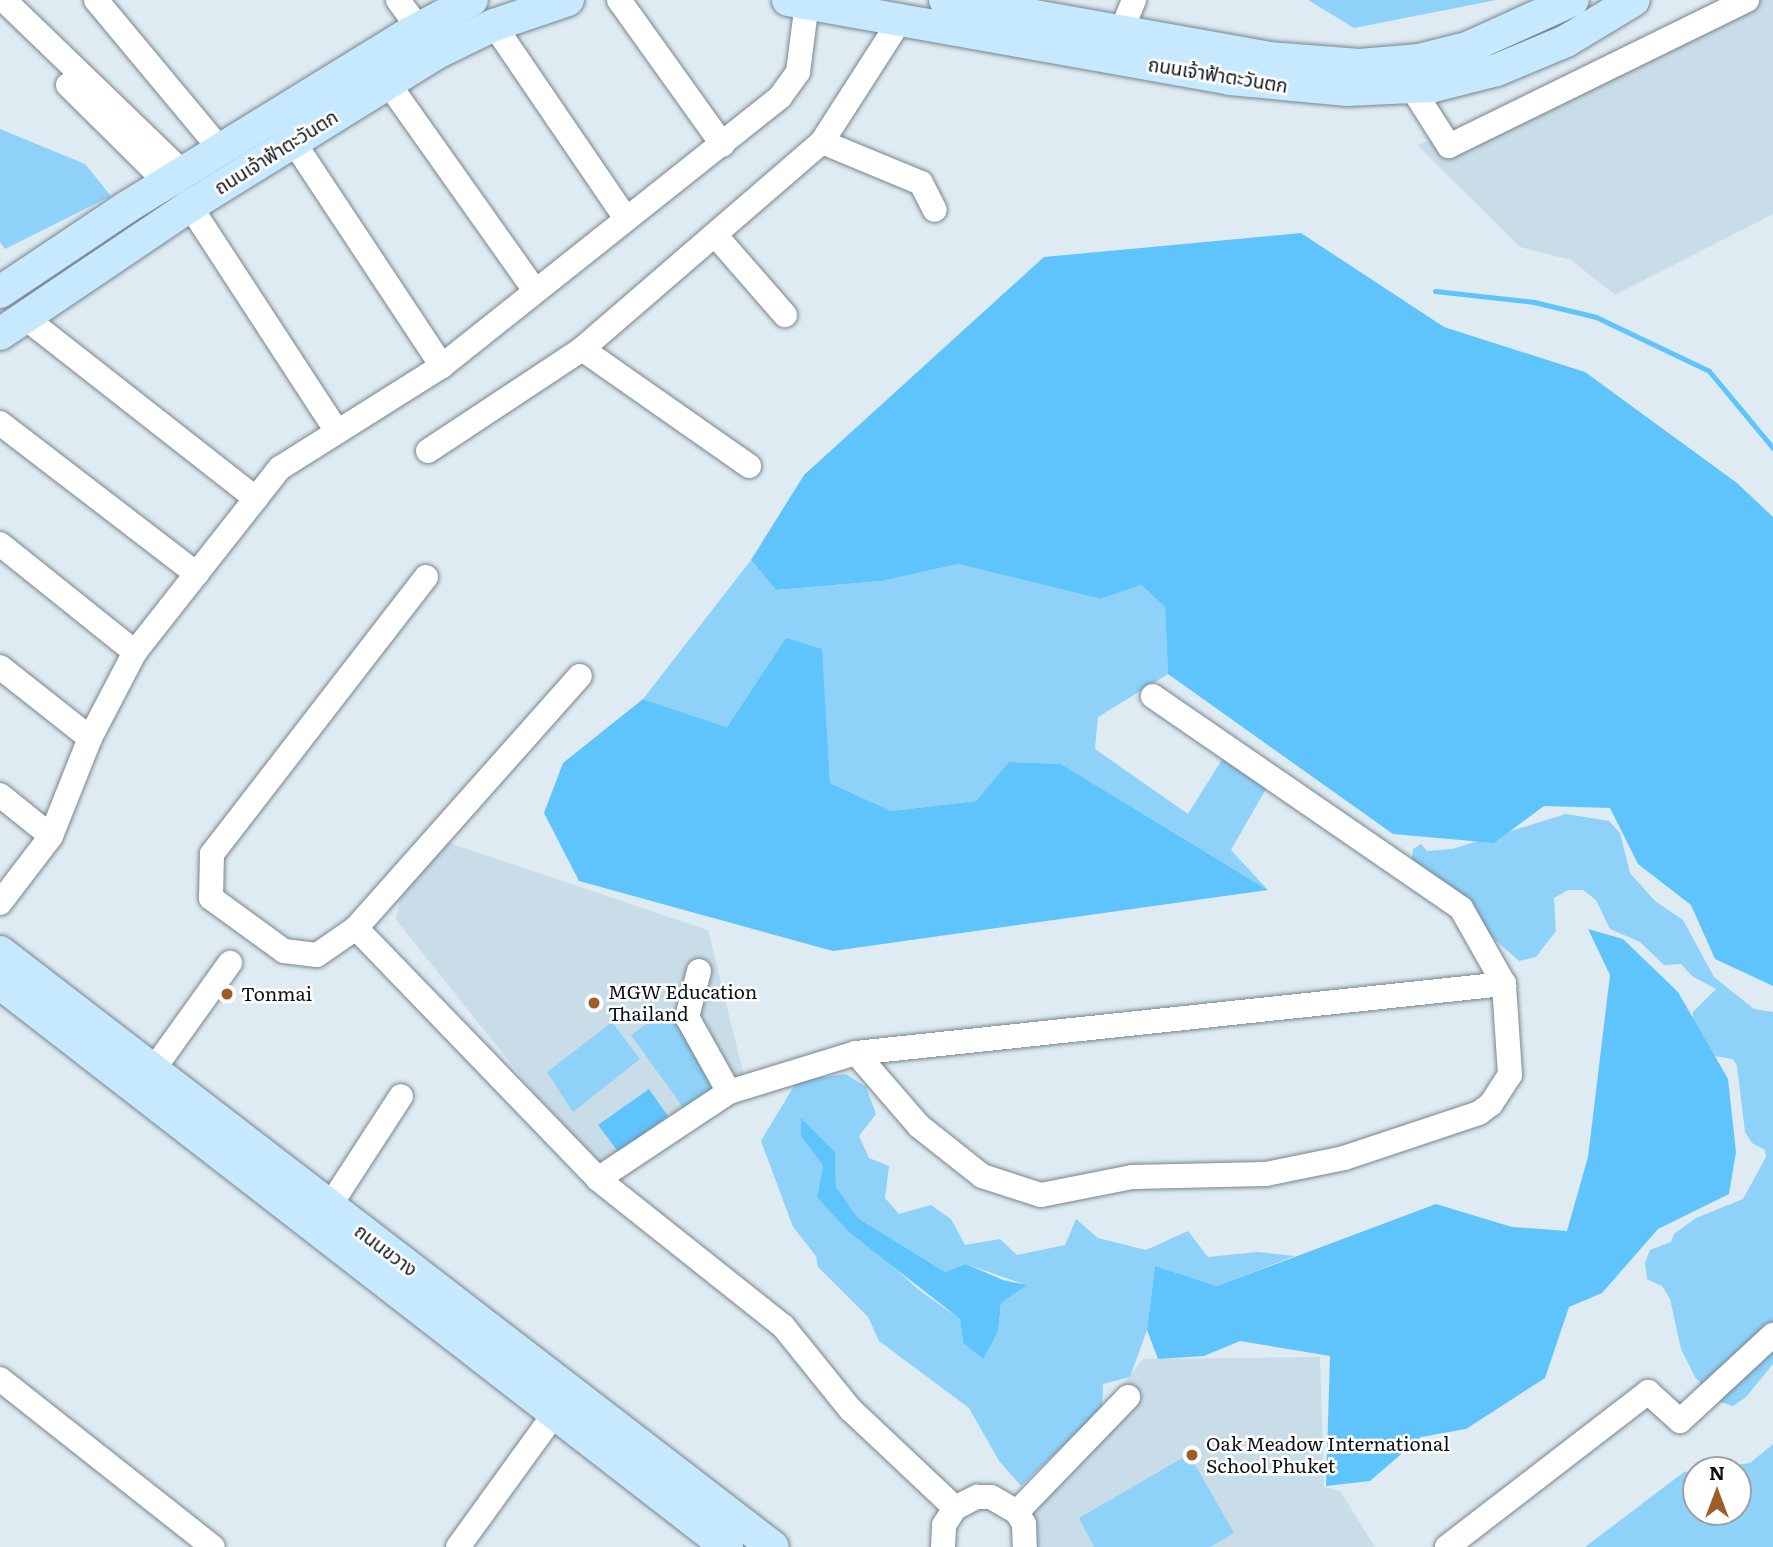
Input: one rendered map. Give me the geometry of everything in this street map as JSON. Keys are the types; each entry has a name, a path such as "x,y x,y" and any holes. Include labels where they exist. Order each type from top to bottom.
{"main road":[{"name":"ถนนเจ้าฟ้าตะวันตก","path":"0,292 175,178 418,28 472,0"},
{"name":"ถนนเจ้าฟ้าตะวันตก","path":"11,325 190,206 388,83 494,25 568,0"},
{"name":"ถนนเจ้าฟ้าตะวันตก","path":"945,0 1298,62 1392,63 1492,39 1573,0"},
{"name":"ถนนเจ้าฟ้าตะวันตก","path":"798,1 1271,85 1412,88 1462,79 1534,57 1634,0"},
{"name":"ถนนขวาง","path":"0,952 329,1206 500,1353 555,1413 727,1547"},
{"name":"ถนนขวาง","path":"0,983 500,1353 773,1547"}],"street":[{"path":"4,0 175,178"},
{"path":"96,0 221,150"},
{"path":"398,0 418,28"},
{"path":"619,0 723,145"},
{"path":"1121,32 1134,0"},
{"path":"1412,88 1449,146 1747,0"},
{"path":"0,903 51,836 90,738 135,652 280,468 335,430 442,366 625,217 723,145 780,97 799,72 798,1"},
{"path":"0,19 175,178"},
{"path":"428,451 582,349 822,142 901,19"},
{"path":"494,25 625,217"},
{"path":"388,83 535,291"},
{"path":"293,141 442,366"},
{"path":"822,142 921,183 935,210"},
{"path":"190,206 335,430"},
{"path":"716,236 785,315"},
{"path":"11,325 256,499"},
{"path":"582,349 750,466"},
{"path":"0,422 197,574"},
{"path":"0,544 135,652"},
{"path":"426,577 212,854 211,898 285,951 317,955 356,928 580,677"},
{"path":"0,667 90,738"},
{"path":"856,1053 919,1126 982,1175 1041,1195 1132,1177 1266,1174 1344,1158 1485,1109 1510,1075 1504,984 1461,908 1153,696"},
{"path":"0,795 51,836"},
{"path":"356,928 598,1179 783,1326 947,1527"},
{"path":"153,1070 230,963"},
{"path":"699,971 687,1017 729,1092"},
{"path":"598,1179 729,1092 856,1053 1504,984"},
{"path":"329,1206 401,1096"},
{"path":"1447,1547 1648,1392 1680,1421 1773,1335"},
{"path":"0,1379 213,1547"},
{"path":"1017,1512 1128,1397"},
{"path":"458,1547 555,1413"},
{"path":"927,1547 968,1500 991,1497 1017,1512 1024,1524 1025,1547"}],"shaded area":[{"path":"1308,0 1496,0 1354,28"},
{"path":"1725,0 1773,0 1773,214 1615,295 1571,260 1520,247 1417,145 1561,88"},
{"path":"0,129 85,164 111,196 5,249 0,242"},
{"path":"1301,233 1444,327 1585,372 1737,483 1773,517 1773,986 1715,959 1691,905 1638,864 1610,808 1544,806 1494,843 1393,834 1168,674 1165,607 1141,585 1101,599 958,564 882,581 776,590 751,560 804,475 1044,257"},
{"path":"751,560 776,590 882,581 958,564 1101,599 1141,585 1165,607 1168,674 1098,717 1095,749 1188,814 1223,758 1267,787 1231,850 1268,890 1061,764 1010,762 976,801 891,811 830,783 821,649 786,639 727,727 643,699"},
{"path":"786,638 822,649 830,783 891,811 976,801 1009,762 1061,764 1268,890 833,951 579,881 544,813 563,763 643,699 727,727"},
{"path":"1566,814 1609,821 1620,833 1630,873 1655,901 1683,920 1714,977 1754,1009 1773,1012 1773,1364 1746,1397 1733,1406 1717,1401 1695,1377 1681,1349 1670,1299 1662,1286 1647,1279 1645,1263 1650,1250 1671,1242 1674,1234 1696,1218 1743,1199 1766,1157 1765,1150 1752,1143 1745,1132 1737,1066 1733,1059 1707,1055 1691,1035 1693,1012 1716,989 1692,976 1681,964 1664,965 1640,942 1610,929 1596,900 1583,890 1568,890 1554,898 1556,931 1536,957 1519,961 1411,865 1413,849 1421,844 1427,851 1452,849"},
{"name":"MGW Education Thailand","path":"440,840 708,930 744,1076 601,1164 536,1095 396,920 400,900"},
{"path":"1588,929 1623,939 1678,992 1728,1079 1736,1152 1729,1194 1658,1229 1602,1293 1569,1307 1545,1378 1466,1429 1421,1437 1370,1481 1326,1486 1330,1356 1240,1341 1204,1356 1158,1359 1147,1330 1155,1266 1217,1286 1436,1204 1512,1227 1567,1231 1588,1157 1610,975"},
{"path":"667,1010 720,1084 685,1110 631,1035"},
{"path":"612,1022 640,1059 573,1112 547,1072"},
{"path":"846,1074 866,1087 876,1114 859,1136 869,1158 889,1166 885,1198 899,1214 931,1205 951,1219 965,1245 1000,1239 1017,1255 1065,1245 1076,1219 1098,1238 1146,1250 1188,1231 1208,1257 1257,1252 1295,1256 1217,1286 1155,1266 1147,1330 1130,1377 1103,1384 1102,1408 1021,1486 999,1461 969,1408 879,1341 868,1317 818,1267 816,1256 793,1227 761,1141 797,1081","holes":["835,1152 836,1187 858,1218 945,1272 966,1264 1026,1285 1001,1303 998,1332 983,1358 963,1343 960,1319 919,1290 817,1197 823,1165"]},
{"path":"649,1089 668,1116 619,1153 598,1125"},
{"path":"801,1118 835,1152 836,1187 858,1218 945,1272 966,1264 1003,1280 1027,1285 1001,1303 998,1332 983,1359 963,1343 960,1319 849,1232 817,1197 823,1165 801,1136"},
{"name":"Oak Meadow International School Phuket","path":"1320,1357 1324,1487 1340,1491 1375,1547 1032,1547 1026,1510 1143,1359"},
{"path":"1773,1444 1773,1547 1585,1547 1682,1474 1682,1526 1752,1526 1752,1461"},
{"path":"1189,1454 1234,1533 1210,1547 1094,1547 1079,1518"}],"waterway":[{"path":"1435,291 1534,302 1596,317 1709,371 1773,448"}],"place":[{"name":"Tonmai","path":"227,994"},
{"name":"MGW Education Thailand","path":"594,1003"},
{"name":"Oak Meadow International School Phuket","path":"1192,1455"}]}
